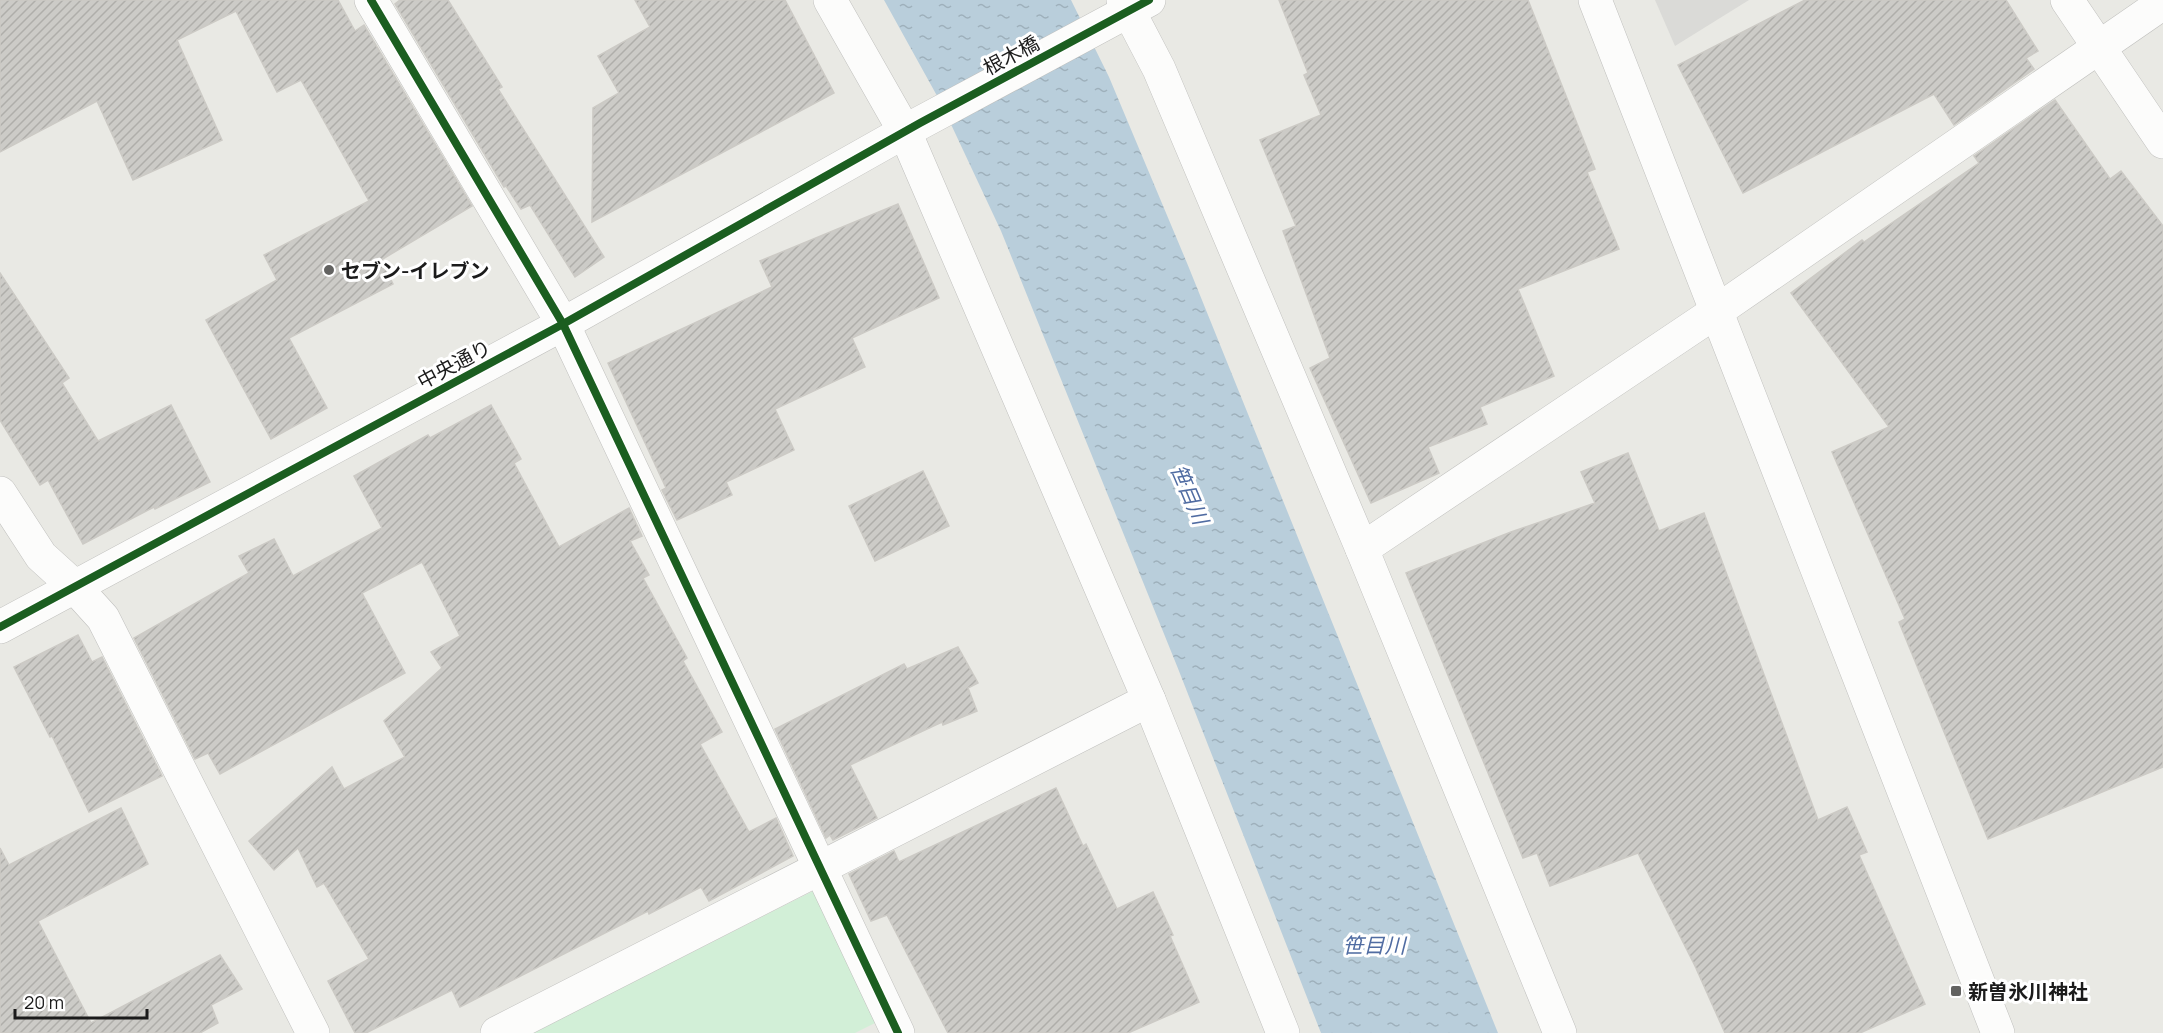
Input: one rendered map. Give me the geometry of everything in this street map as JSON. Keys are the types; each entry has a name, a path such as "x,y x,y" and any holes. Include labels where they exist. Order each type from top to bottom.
{"street":[{"path":"371,0 563,324 898,1033"},
{"path":"830,0 913,127 1149,699 1283,1033"},
{"path":"1595,0 1998,1033"},
{"path":"2067,0 2163,142"},
{"path":"1362,549 1717,311 2163,3"},
{"path":"1130,7 1362,549 1560,1033"},
{"name":"根木橋","path":"913,127 1130,7"},
{"name":"中央通り","path":"0,627 563,324 913,127"},
{"path":"0,493 41,556 74,586 103,618 313,1033"},
{"path":"497,1033 1149,699"}],"green space":[{"path":"813,891 879,1021 855,1033 533,1033"}],"shaded area":[{"path":"1655,0 1749,0 1675,46"}],"water":[{"name":"笹目川","path":"884,0 1071,0 1109,77 1187,263 1498,1033 1321,1033 1177,666 1001,231 941,103"}],"building":[{"path":"0,0 338,0 355,31 364,25 472,206 381,260 393,284 289,338 327,408 271,439 206,320 277,280 264,255 369,201 301,80 277,92 236,11 177,40 222,140 133,180 97,101 0,152"},
{"path":"400,0 448,0 502,87 498,89 604,257 575,277 530,205 521,209 506,186 504,187 395,4"},
{"path":"635,0 785,0 834,93 592,222 593,108 619,93 598,56 650,27"},
{"path":"1279,0 1528,0 1595,169 1587,172 1619,249 1518,289 1554,376 1480,407 1487,424 1428,447 1439,473 1371,503 1310,368 1330,358 1283,231 1296,226 1260,140 1321,115 1304,75 1308,73"},
{"path":"1805,0 2006,0 2038,51 2026,58 2034,69 1954,125 1934,94 1743,193 1678,65"},
{"path":"2055,100 2110,179 2121,171 2163,226 2163,767 1988,839 1899,622 1905,619 1832,452 1889,427 1791,293 1862,240 1864,242 1979,163 1974,156"},
{"path":"898,204 939,298 852,338 865,367 775,409 794,450 726,482 732,495 677,520 662,490 666,488 608,363 772,287 760,261"},
{"path":"0,273 69,378 62,383 98,441 171,405 210,482 155,509 154,507 83,544 48,480 40,485 0,420"},
{"path":"491,405 521,459 514,463 559,547 629,508 642,536 630,541 649,575 643,578 687,658 683,661 722,732 700,744 749,832 776,818 793,856 709,901 701,887 649,914 648,911 460,1007 452,990 366,1033 355,1033 328,981 369,959 324,883 317,887 298,848 274,870 249,841 332,767 344,789 405,757 384,721 442,668 431,652 460,636 422,562 362,593 405,673 220,774 208,753 195,759 134,638 249,573 239,556 274,539 293,576 382,528 354,476 428,435 430,438"},
{"path":"1628,453 1659,531 1704,513 1818,820 1847,807 1867,852 1859,855 1925,1004 1860,1033 1725,1033 1695,966 1638,853 1550,886 1537,853 1523,858 1406,573 1511,532 1595,503 1581,472"},
{"path":"923,471 949,526 875,561 849,506"},
{"path":"78,635 92,662 102,657 162,776 89,812 52,736 50,737 14,667"},
{"path":"958,647 978,683 968,688 977,711 943,725 942,722 850,765 877,818 833,840 830,835 826,838 775,729 904,664 907,669"},
{"path":"1056,788 1083,846 1086,844 1117,909 1153,892 1173,935 1170,936 1199,1002 1128,1033 948,1033 887,915 871,921 849,874 894,851 899,862"},
{"path":"121,808 148,864 38,921 91,1023 220,955 242,989 211,1005 218,1023 200,1033 0,1033 0,848 9,865"}],"cycle path":[{"path":"371,0 563,324 898,1033"},
{"path":"0,627 563,324 920,123 1149,0"}],"place":[{"name":"セブン-イレブン","path":"329,270"},
{"name":"新曽氷川神社","path":"1956,991"}]}
